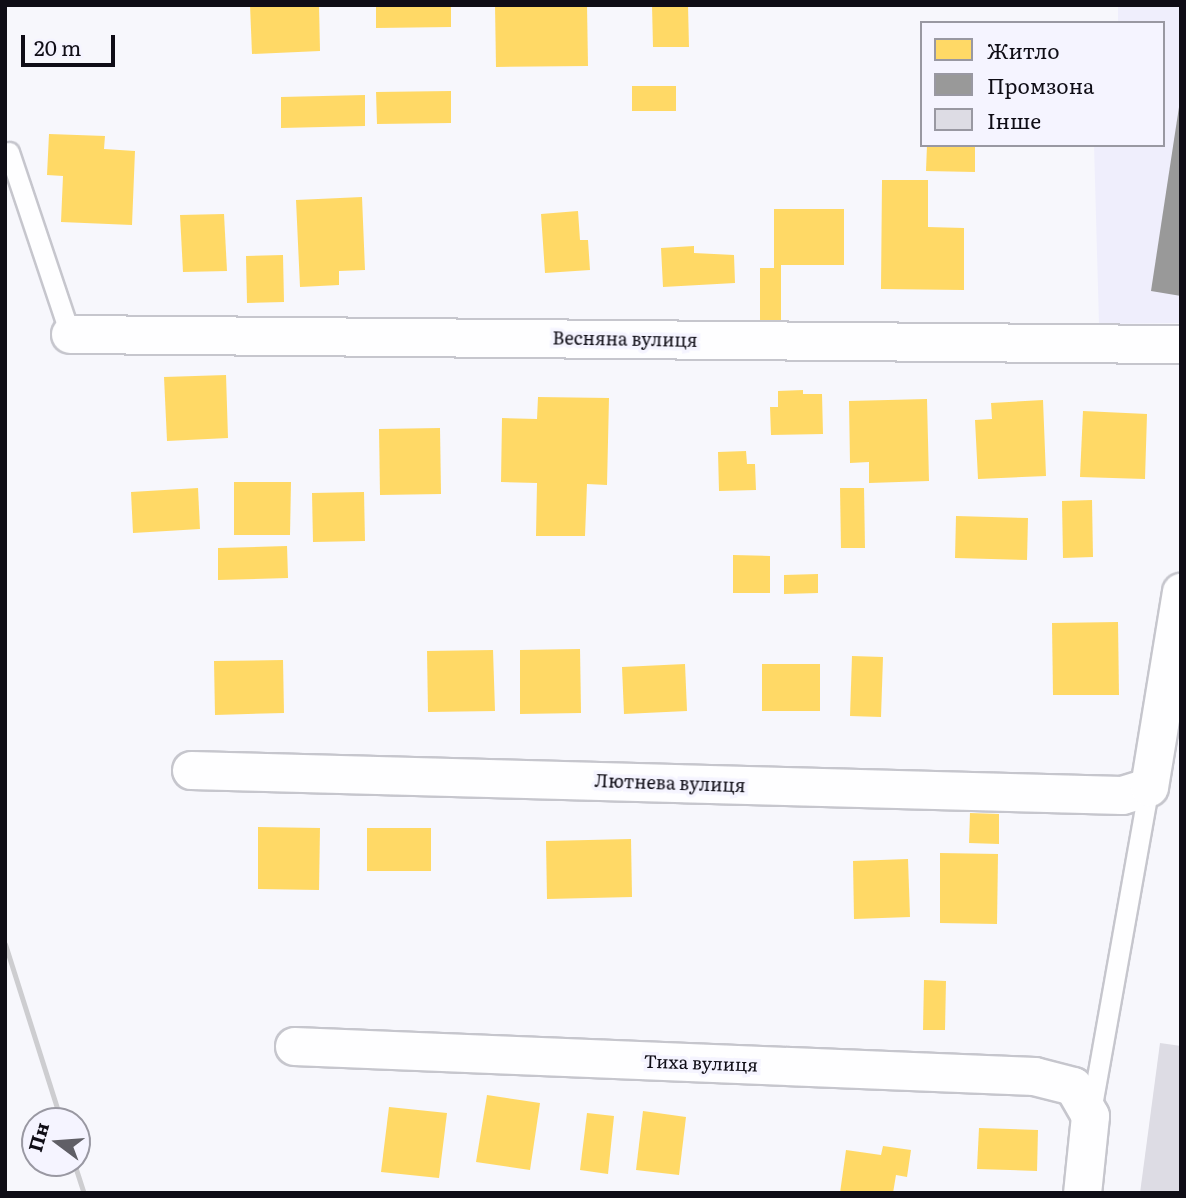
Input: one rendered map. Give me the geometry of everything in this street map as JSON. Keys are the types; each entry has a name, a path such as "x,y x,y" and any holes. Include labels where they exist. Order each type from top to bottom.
{"street":[{"name":"Весняна вулиця","path":"70,334 1181,344"},
{"path":"1149,787 1181,592"},
{"name":"Лютнева вулиця","path":"191,770 1122,795 1149,787"},
{"name":"Тиха вулиця","path":"293,1046 1034,1076 1073,1086 1090,1116"},
{"path":"1082,1193 1090,1116"}],"lane":[{"path":"9,152 70,334"},
{"path":"1090,1116 1149,787"}],"shaded area":[{"path":"1118,5 1181,5 1181,323 1099,324 1094,147 1165,147 1165,21 1118,21"}],"building: Житло":[{"path":"250,5 319,5 320,51 252,54"},
{"path":"376,5 451,5 451,27 376,28"},
{"path":"495,5 587,5 588,66 496,67"},
{"path":"652,5 688,5 689,47 653,47"},
{"path":"632,86 676,86 676,111 632,111"},
{"path":"451,91 451,123 377,124 376,92"},
{"path":"365,95 365,126 281,128 281,97"},
{"path":"49,134 105,136 104,149 135,151 132,225 61,222 63,176 47,175"},
{"path":"927,147 975,147 975,172 926,171"},
{"path":"882,180 928,180 928,227 964,228 964,290 881,289"},
{"path":"362,197 365,270 339,271 339,285 300,287 296,200"},
{"path":"774,209 844,209 844,265 781,265 781,323 760,323 760,268 774,268"},
{"path":"578,211 580,240 588,240 590,270 545,273 541,214"},
{"path":"224,214 227,271 183,272 180,215"},
{"path":"694,246 694,253 734,255 735,283 663,287 661,248"},
{"path":"283,255 284,302 247,303 246,256"},
{"path":"226,375 228,438 167,441 164,377"},
{"path":"803,390 803,394 822,394 823,434 771,435 770,407 778,407 778,391"},
{"path":"538,397 609,398 607,485 587,484 585,536 536,536 537,483 501,482 502,418 537,419"},
{"path":"927,399 929,481 869,483 869,462 850,463 849,401"},
{"path":"1043,400 1046,476 978,479 975,420 992,419 991,403"},
{"path":"1083,411 1147,414 1145,479 1080,477"},
{"path":"440,428 441,494 380,495 379,429"},
{"path":"746,451 747,464 755,464 756,490 719,491 718,452"},
{"path":"234,482 291,482 290,535 234,535"},
{"path":"198,488 200,529 133,533 131,492"},
{"path":"840,488 864,488 865,548 841,548"},
{"path":"364,492 365,541 313,542 312,493"},
{"path":"1092,500 1093,557 1063,558 1062,501"},
{"path":"956,516 1028,518 1027,560 955,558"},
{"path":"287,546 288,578 218,580 218,548"},
{"path":"733,555 770,556 770,593 733,593"},
{"path":"818,574 818,593 784,594 784,575"},
{"path":"1118,622 1119,695 1053,695 1052,623"},
{"path":"580,649 581,713 520,714 520,650"},
{"path":"493,650 495,711 428,712 427,651"},
{"path":"852,656 883,657 881,717 850,716"},
{"path":"283,660 284,713 215,715 214,661"},
{"path":"685,664 687,711 624,714 622,667"},
{"path":"762,664 820,664 820,711 762,711"},
{"path":"970,813 999,814 999,844 969,843"},
{"path":"258,827 320,828 319,890 258,889"},
{"path":"367,828 431,828 431,871 367,871"},
{"path":"631,839 632,897 547,899 546,841"},
{"path":"940,853 998,854 997,924 940,923"},
{"path":"908,859 910,917 854,919 853,861"},
{"path":"924,980 946,981 945,1030 923,1030"},
{"path":"487,1095 540,1103 530,1170 476,1162"},
{"path":"389,1107 447,1113 439,1178 381,1172"},
{"path":"643,1111 686,1117 679,1175 636,1170"},
{"path":"587,1113 614,1116 608,1174 580,1170"},
{"path":"979,1128 1038,1130 1037,1171 977,1169"},
{"path":"883,1146 911,1150 907,1177 896,1175 893,1193 840,1193 846,1150 881,1155"}],"building: Промзона":[{"path":"1181,107 1181,296 1151,291"}],"building: Інше":[{"path":"1160,1043 1181,1046 1181,1193 1140,1193"}],"railway":[{"path":"5,944 57,1107"},
{"path":"79,1177 84,1193"}]}
